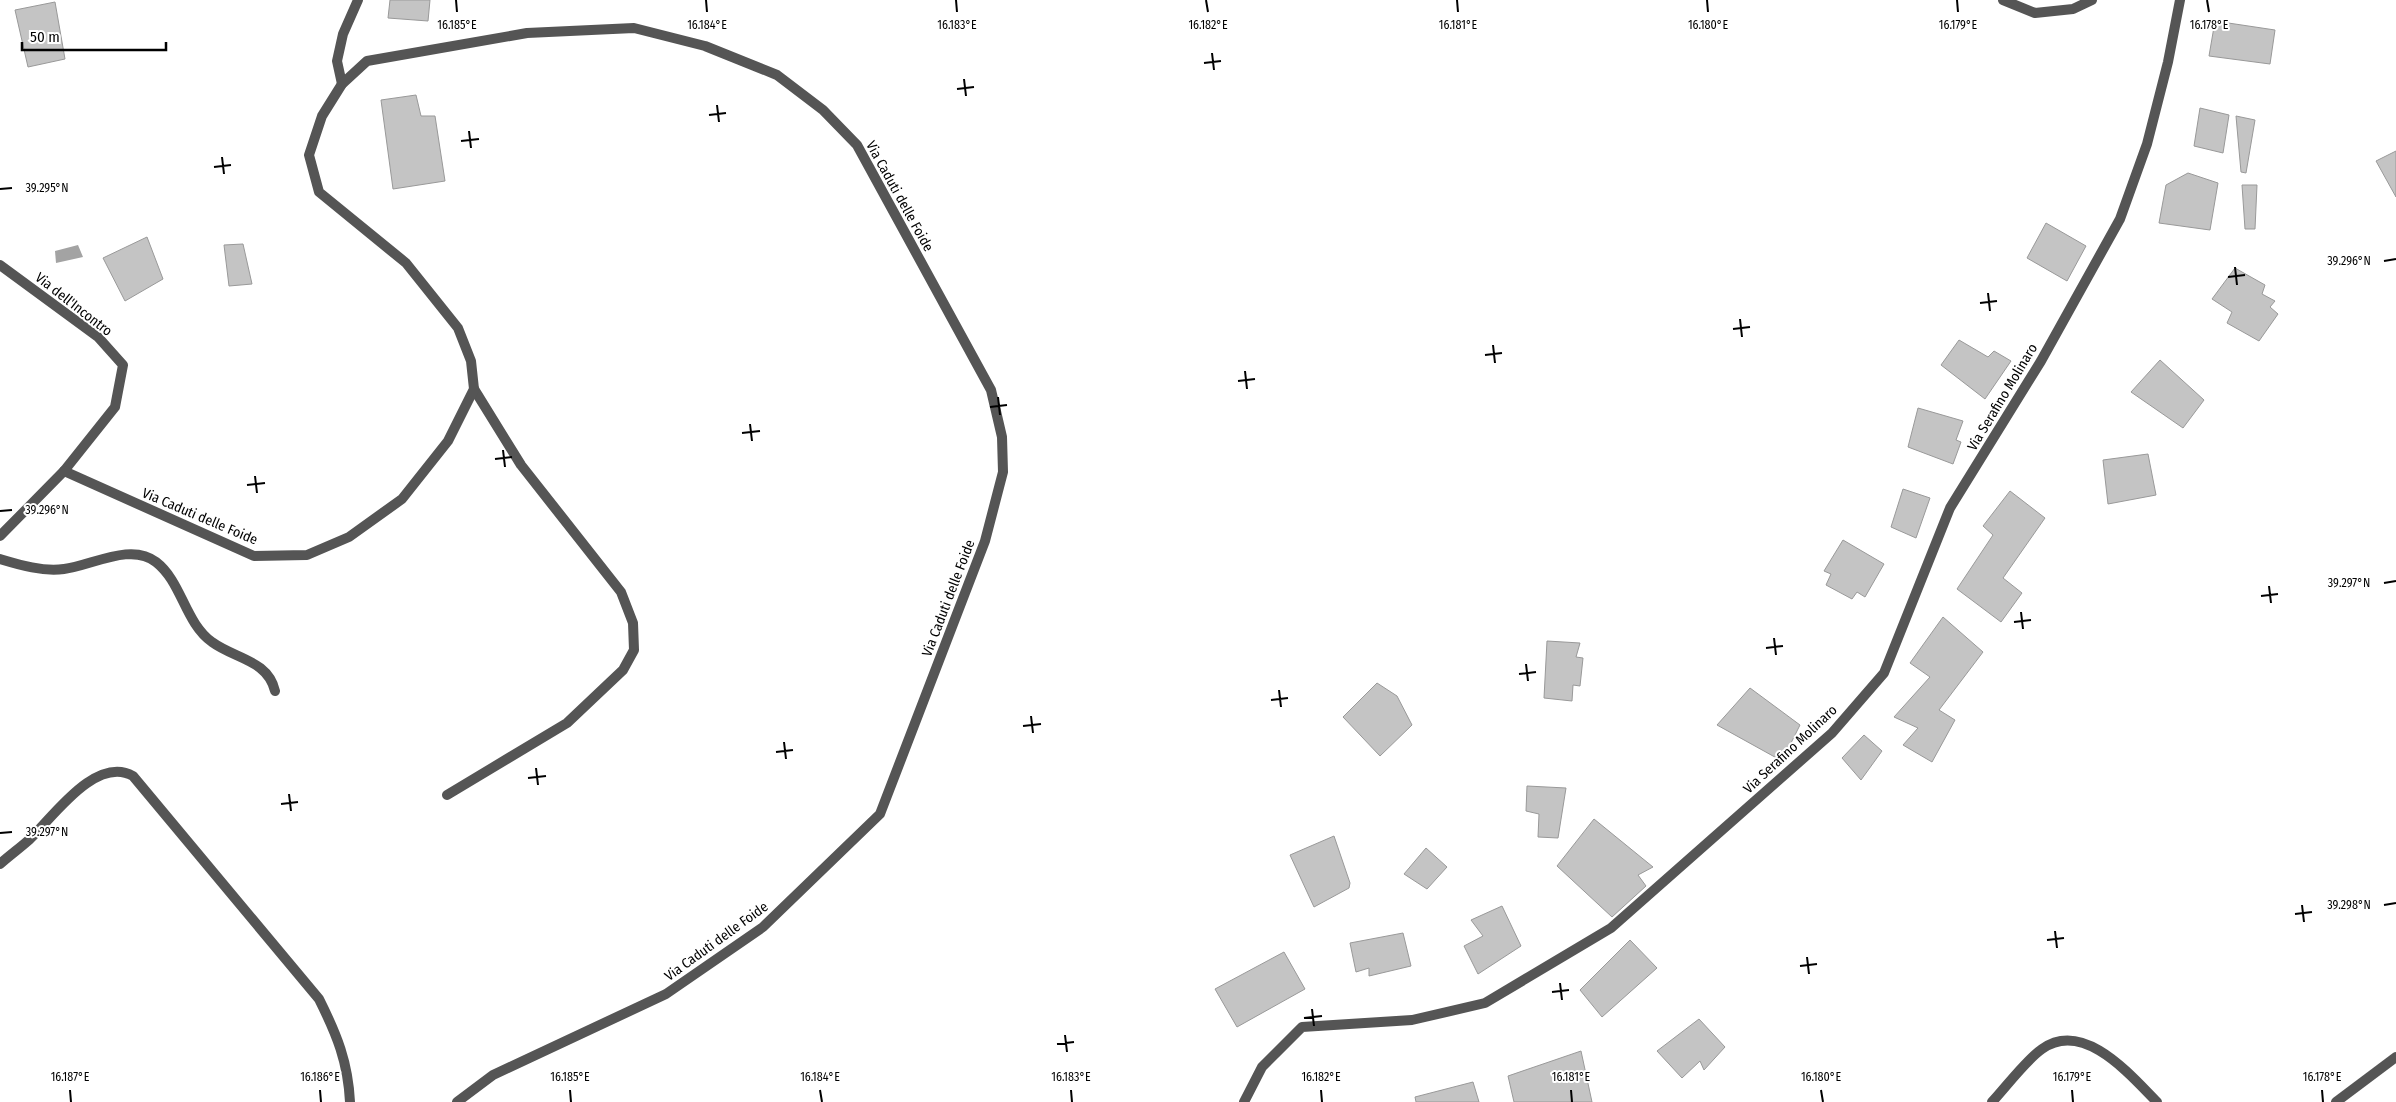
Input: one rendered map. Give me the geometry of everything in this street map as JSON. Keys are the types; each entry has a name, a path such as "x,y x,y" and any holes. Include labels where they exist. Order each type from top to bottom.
{"street":[{"path":"342,84 337,61 343,34 358,0"},
{"path":"2003,0 2035,13 2073,9 2092,0"},
{"name":"Via Serafino Molinaro","path":"1244,1102 1262,1067 1302,1027 1412,1020 1485,1004 1611,928 1832,732 1884,673 1950,508 2041,361 2120,219 2147,144 2168,62 2180,0"},
{"name":"Via Caduti delle Foide","path":"64,471 254,556 307,555 349,537 402,499 448,441 474,388 471,362 458,328 406,263 319,192 309,155 322,116 342,84 367,61 527,33 634,28 705,46 777,75 823,110 857,145 990,390 1002,437 1003,472 985,541 880,814 763,927 666,994 493,1075 457,1102"},
{"name":"Via dell'Incontro","path":"0,265 98,337 123,364 115,407 64,471"},
{"path":"447,795 567,723 623,670 634,650 633,623 621,592 521,465 474,388"},
{"path":"0,536 64,471"},
{"path":"0,559 44,569 63,570 124,555 138,554 154,560 168,572 201,631 211,642 259,665 272,679 275,691"},
{"path":"0,864 30,838 67,798 103,774 124,771 133,776 319,999 339,1039 349,1082 350,1102"},
{"path":"1992,1102 2042,1048 2061,1041 2082,1042 2116,1060 2156,1102"},
{"path":"2336,1102 2396,1057"}],"shaded area":[{"path":"78,245 83,257 56,263 55,251"}],"building":[{"path":"390,0 430,0 428,21 388,18"},
{"path":"55,2 65,59 28,67 15,10"},
{"path":"2215,21 2275,30 2270,64 2209,56"},
{"path":"416,95 421,116 435,116 445,181 393,189 381,100"},
{"path":"2200,108 2229,115 2223,153 2194,146"},
{"path":"2236,116 2255,120 2246,173 2241,172"},
{"path":"2396,151 2396,197 2376,161"},
{"path":"2188,173 2218,183 2210,230 2159,223 2166,185"},
{"path":"2242,185 2257,185 2255,229 2245,229"},
{"path":"2046,223 2086,246 2067,281 2027,258"},
{"path":"147,237 163,279 125,301 103,258"},
{"path":"243,244 252,284 229,286 224,245"},
{"path":"2235,268 2265,285 2262,294 2275,301 2270,307 2278,314 2259,341 2227,323 2232,312 2212,299"},
{"path":"1959,340 1988,357 1994,351 2011,361 1985,399 1941,365"},
{"path":"2160,360 2204,400 2183,428 2131,392"},
{"path":"1918,408 1963,421 1956,440 1961,442 1953,464 1908,447"},
{"path":"2148,454 2156,495 2108,504 2103,460"},
{"path":"1903,489 1930,498 1916,538 1891,527"},
{"path":"2010,491 2045,518 2003,578 2022,593 2001,622 1957,589 1993,535 1983,526"},
{"path":"1843,540 1884,564 1865,597 1857,592 1852,599 1826,585 1831,574 1824,571"},
{"path":"1943,617 1983,652 1939,710 1955,720 1932,762 1903,745 1918,728 1894,717 1930,677 1910,663"},
{"path":"1547,641 1580,643 1576,657 1583,658 1580,686 1573,685 1572,701 1544,698"},
{"path":"1377,683 1397,696 1412,725 1380,756 1343,717"},
{"path":"1750,688 1800,725 1782,761 1717,725"},
{"path":"1864,735 1882,751 1861,780 1842,758"},
{"path":"1527,786 1566,788 1558,838 1538,837 1539,814 1526,811"},
{"path":"1594,819 1653,867 1638,875 1646,886 1612,917 1557,866"},
{"path":"1334,836 1350,883 1349,888 1314,907 1290,855"},
{"path":"1426,848 1447,867 1427,889 1404,874"},
{"path":"1502,906 1521,946 1478,974 1464,946 1483,936 1471,920"},
{"path":"1403,933 1411,966 1369,976 1369,968 1356,972 1350,943"},
{"path":"1630,940 1657,968 1602,1017 1580,990"},
{"path":"1284,952 1305,989 1237,1027 1215,989"},
{"path":"1699,1019 1725,1047 1704,1070 1700,1061 1682,1078 1657,1051"},
{"path":"1581,1051 1592,1102 1514,1102 1508,1076"},
{"path":"1473,1082 1479,1102 1416,1102 1415,1097"}]}
